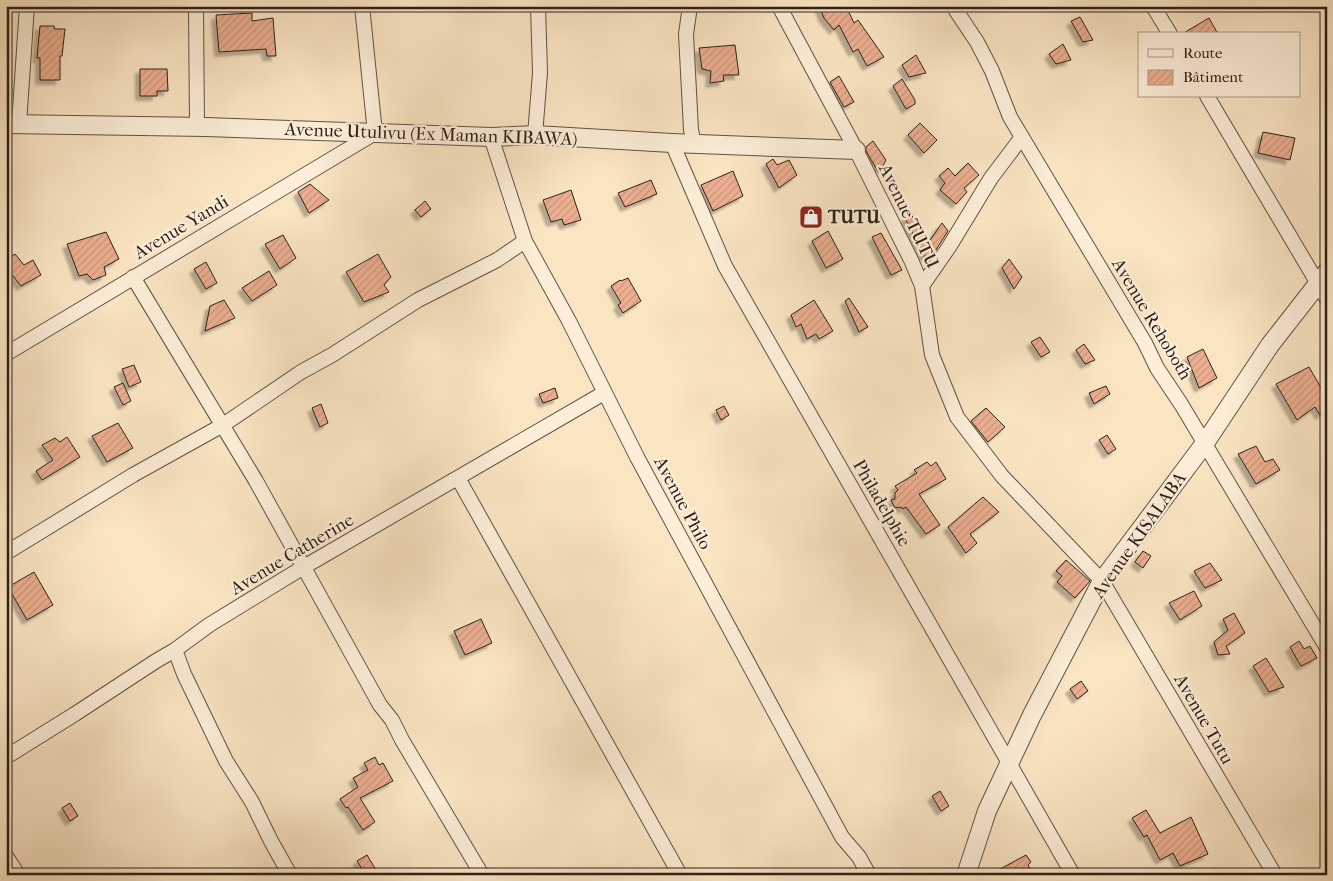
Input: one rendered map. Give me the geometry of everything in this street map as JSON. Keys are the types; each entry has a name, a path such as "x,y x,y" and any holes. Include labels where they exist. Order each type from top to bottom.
{"street":[{"path":"13,124 27,6"},
{"path":"196,6 198,127"},
{"path":"362,6 376,133"},
{"path":"535,135 540,73 538,6"},
{"path":"690,6 686,34 691,130 694,144"},
{"name":"Avenue TUTU","path":"779,6 889,214 922,286 932,355 958,418 1002,476 1102,581"},
{"name":"Avenue Rehoboth","path":"953,6 977,42 992,71 1010,117 1082,235 1104,276 1145,343 1157,368 1205,443 1327,648"},
{"path":"1153,6 1169,32"},
{"path":"1208,98 1324,285"},
{"name":"Avenue Utulivu (Ex Maman KIBAWA)","path":"13,124 198,127 491,137 535,135 672,143 856,150"},
{"name":"Avenue Yandi","path":"6,354 376,133"},
{"name":"Avenue Philo","path":"491,137 524,241 569,321 637,457 842,837 859,857 869,875"},
{"path":"922,286 949,247 991,178 1022,137"},
{"name":"Philadelphie","path":"672,143 725,266 1074,875"},
{"path":"6,553 134,475 222,425 301,372 332,355 418,300 497,260 524,241"},
{"path":"133,277 256,481 380,705 392,720 482,875"},
{"name":"Avenue KISALABA","path":"966,875 987,810 1032,715 1102,581 1205,443 1270,345 1324,285"},
{"name":"Avenue Catherine","path":"6,757 304,567 604,394"},
{"path":"458,478 680,875"},
{"name":"Avenue Tutu","path":"1102,581 1274,875"},
{"path":"175,650 184,674 226,761 252,802 271,842 290,875"},
{"path":"6,856 18,875"}],"building":[{"path":"819,6 846,6 854,23 858,20 884,57 867,66 858,49 853,52 839,25 834,30 824,18"},
{"path":"252,13 252,21 273,18 276,56 267,56 266,49 219,52 216,15"},
{"path":"1080,17 1093,40 1083,42 1071,21"},
{"path":"1209,18 1217,32 1185,32"},
{"path":"40,26 54,26 55,29 65,29 62,56 60,56 60,80 40,80 40,58 37,58"},
{"path":"1063,44 1071,60 1056,64 1049,54"},
{"path":"735,45 739,75 723,75 724,81 710,83 711,71 702,69 699,48"},
{"path":"916,55 926,73 909,77 902,65"},
{"path":"140,69 167,69 168,91 157,91 157,96 140,96"},
{"path":"839,76 854,102 844,107 830,82"},
{"path":"902,79 915,100 915,104 906,109 893,86"},
{"path":"920,123 937,140 924,153 908,135"},
{"path":"1263,132 1295,138 1290,160 1258,153"},
{"path":"873,141 886,160 879,173 866,151 866,147"},
{"path":"773,159 777,165 789,160 797,175 779,188 766,164"},
{"path":"968,163 979,175 964,188 967,192 956,204 940,190 945,183 939,176 948,168 955,176"},
{"path":"733,171 743,196 713,211 701,185"},
{"path":"651,180 657,194 625,207 618,193"},
{"path":"310,184 329,200 309,213 298,192"},
{"path":"571,190 581,220 564,225 562,219 551,222 543,200"},
{"path":"425,201 431,209 421,217 415,210"},
{"path":"911,214 928,243 942,223 948,231 932,256 920,256 922,252 905,218"},
{"path":"828,231 843,259 826,268 812,241"},
{"path":"106,232 119,259 104,267 106,275 93,280 87,274 79,276 67,244"},
{"path":"881,233 902,270 891,275 872,237"},
{"path":"283,235 296,258 280,269 265,244"},
{"path":"15,254 24,265 33,260 41,275 21,286 6,267 6,260"},
{"path":"378,254 391,277 384,285 389,292 364,302 346,272"},
{"path":"1009,259 1022,277 1014,289 1002,268"},
{"path":"206,262 217,283 206,289 194,269"},
{"path":"269,271 277,285 252,301 242,288"},
{"path":"628,278 641,301 623,313 618,305 621,303 611,286 620,280"},
{"path":"849,298 868,327 859,332 845,301"},
{"path":"224,300 235,318 205,331 210,306"},
{"path":"814,300 833,331 819,339 816,334 807,339 801,324 796,327 791,315"},
{"path":"1040,337 1050,352 1041,357 1031,342"},
{"path":"1084,344 1095,360 1085,364 1076,350"},
{"path":"1203,349 1217,378 1199,388 1187,357"},
{"path":"134,365 141,382 129,387 122,369"},
{"path":"1309,367 1327,398 1327,411 1320,415 1315,407 1297,420 1276,384"},
{"path":"123,383 131,401 123,405 114,387"},
{"path":"1106,386 1110,394 1094,404 1089,393"},
{"path":"555,388 558,398 543,403 539,394"},
{"path":"321,404 328,423 320,427 312,408"},
{"path":"724,406 729,415 721,420 716,410"},
{"path":"986,408 1005,427 988,442 971,421"},
{"path":"118,423 133,448 107,462 92,436"},
{"path":"1107,435 1116,449 1108,454 1099,440"},
{"path":"67,437 80,457 42,480 36,471 53,460 42,445 55,438 60,442"},
{"path":"1256,446 1265,462 1273,459 1280,470 1256,484 1238,454"},
{"path":"927,462 931,466 936,462 946,479 919,494 940,525 926,534 906,507 903,509 901,507 895,508 891,500 895,499 895,493 898,490 895,486 917,473 914,470"},
{"path":"983,497 999,512 970,534 977,543 966,553 948,527"},
{"path":"1143,551 1151,556 1143,568 1135,562"},
{"path":"1066,560 1090,581 1075,598 1057,582 1062,576 1056,571"},
{"path":"1210,563 1222,580 1205,588 1194,571"},
{"path":"34,572 53,605 27,620 8,587"},
{"path":"1194,591 1202,606 1180,620 1169,603"},
{"path":"1234,613 1245,633 1226,646 1230,654 1218,655 1214,642 1228,630 1223,619"},
{"path":"481,619 492,643 465,655 454,631"},
{"path":"1299,641 1304,649 1310,646 1317,658 1301,666 1290,647"},
{"path":"1266,658 1284,687 1269,692 1253,666"},
{"path":"1081,681 1088,691 1077,699 1070,689"},
{"path":"375,757 379,765 383,763 393,781 360,798 375,822 363,830 348,807 346,808 340,799 358,787 353,778 368,770 364,763"},
{"path":"940,791 949,806 941,811 932,796"},
{"path":"70,803 78,816 70,821 62,808"},
{"path":"1146,810 1160,833 1191,817 1208,854 1180,866 1173,853 1160,860 1147,835 1144,837 1132,818"},
{"path":"367,855 379,875 366,875 357,861"},
{"path":"1026,855 1031,862 1028,865 1033,875 989,875"}],"place":[{"name":"TUTU","path":"811,217"}]}
